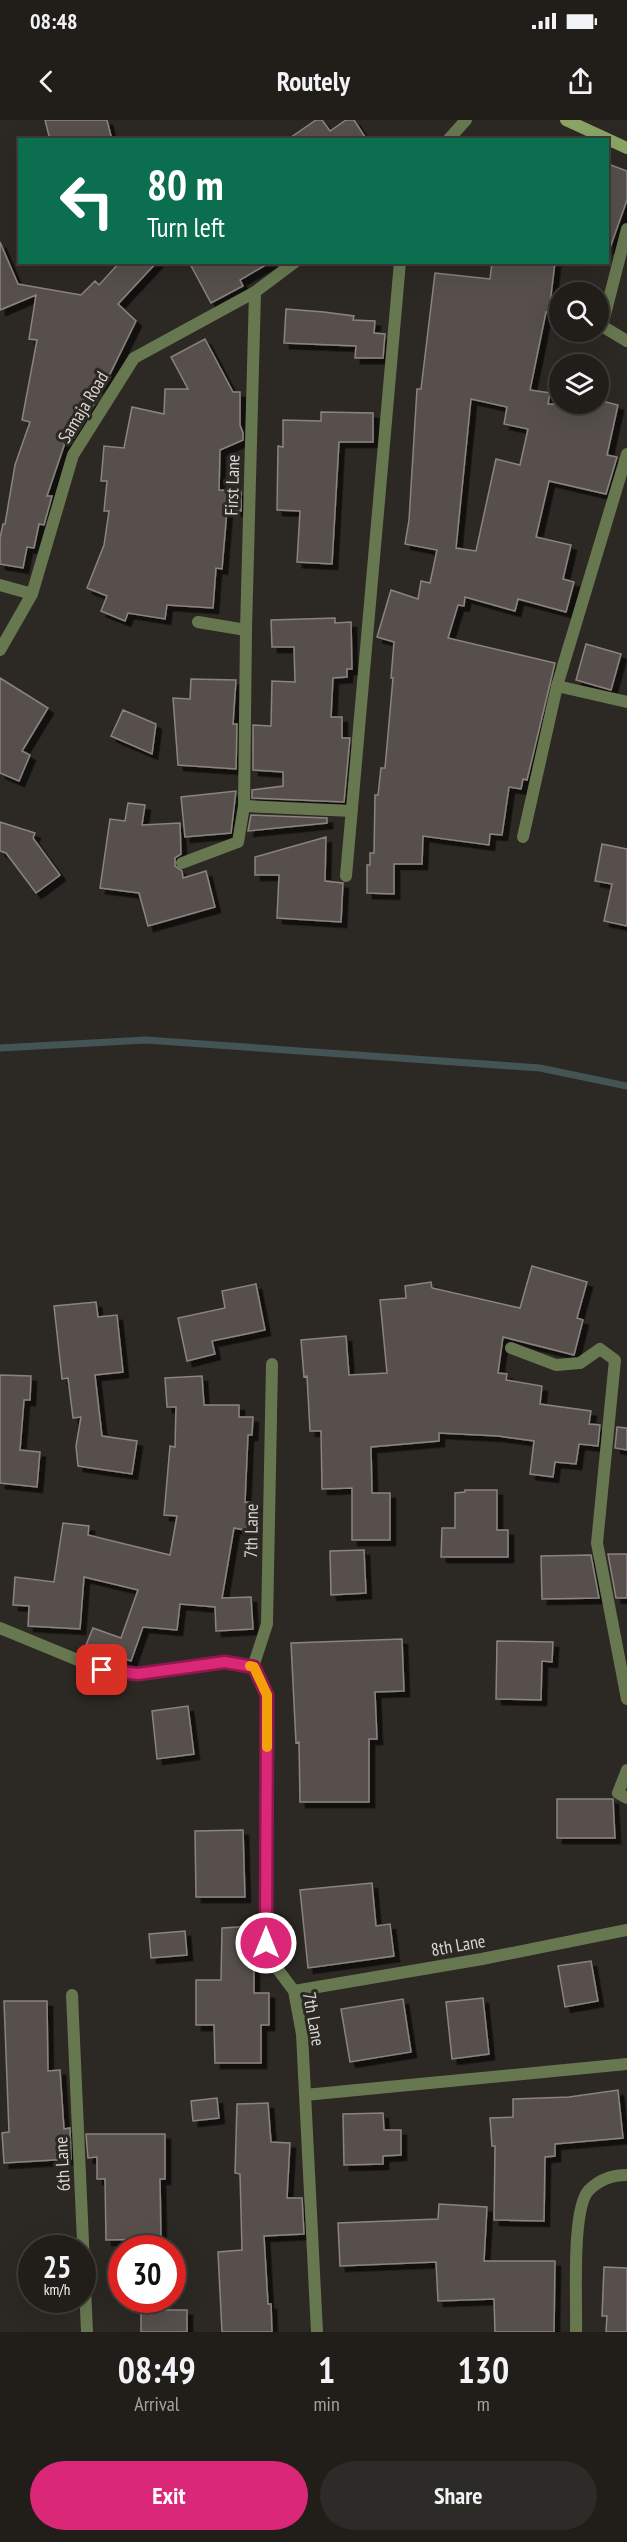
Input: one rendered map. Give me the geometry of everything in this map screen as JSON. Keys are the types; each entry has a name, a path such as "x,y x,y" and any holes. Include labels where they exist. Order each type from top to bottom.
{"street":[{"path":"450,138 466,120"},
{"path":"566,120 591,125 627,148"},
{"path":"627,229 602,326 627,341"},
{"name":"Samaja Road","path":"0,651 33,594 74,455 134,358 255,292 292,264"},
{"path":"346,876 400,264"},
{"name":"First Lane","path":"182,863 238,842 244,806 255,292"},
{"path":"523,837 557,686 627,454"},
{"path":"0,585 33,594"},
{"path":"198,622 246,630"},
{"path":"557,686 627,702"},
{"path":"244,806 352,811"},
{"path":"512,1348 556,1365 580,1363 600,1349 615,1360 597,1543 627,1699"},
{"name":"7th Lane","path":"272,1364 267,1624 254,1667 267,1695 266,1943 273,1963 294,1991 302,2034 316,2332"},
{"path":"0,1628 102,1670 138,1674 225,1662 254,1667"},
{"path":"627,1770 618,1794 627,1798"},
{"name":"8th Lane","path":"294,1991 482,1959 627,1930"},
{"name":"6th Lane","path":"72,1995 87,2332"},
{"path":"305,2095 627,2064"},
{"path":"576,2332 578,2215 588,2190 611,2176 627,2175"}],"building":[{"path":"45,120 107,120 112,138 50,138"},
{"path":"316,120 322,120 330,131 346,120 354,120 366,138 290,138"},
{"path":"609,164 627,171 627,200 610,248"},
{"path":"0,242 18,284 81,295 95,281 99,285 118,264 155,264 118,304 136,321 110,374 77,408 100,395 74,438 68,434 47,496 52,496 44,525 39,524 34,548 27,547 23,568 0,564 0,538 3,524 5,524 15,465 30,422 22,420 37,340 29,339 36,295 0,310"},
{"path":"190,264 268,264 240,280 243,286 211,303"},
{"path":"492,264 555,264 553,282 549,282 549,312 546,312 530,390 549,393 549,414 609,414 609,403 618,405 607,455 617,457 606,494 549,481 536,537 571,545 563,579 574,582 566,612 518,599 515,611 465,597 464,606 458,605 448,638 555,663 527,780 523,779 521,789 509,787 502,835 490,834 489,845 423,836 422,864 394,864 394,894 367,893 367,865 370,865 370,853 374,853 375,795 378,795 381,768 385,768 393,678 391,678 394,642 377,637 391,590 418,599 421,581 430,583 437,550 405,544 409,520 417,389 421,389 435,273 490,279","holes":["471,399 507,407 504,424 528,429 520,465 496,459 476,551 456,548"]},
{"path":"286,309 354,316 353,320 375,321 374,333 385,334 383,358 355,358 356,346 284,343"},
{"path":"205,339 233,392 240,392 240,425 243,440 220,450 219,490 241,491 241,511 227,510 222,569 216,568 213,608 167,605 165,619 128,613 125,621 101,611 107,596 87,588 104,545 109,511 104,511 107,481 101,481 104,446 124,448 132,407 164,414 165,389 188,389 171,357"},
{"path":"321,412 373,413 373,442 339,442 332,564 297,562 300,511 277,510 278,446 283,447 283,420 321,421"},
{"path":"335,618 335,623 351,622 352,669 347,669 347,677 333,678 331,717 342,717 342,738 350,738 344,802 252,798 252,790 283,786 283,772 253,770 253,725 271,726 272,681 295,682 294,647 272,647 271,620"},
{"path":"586,644 621,654 611,690 576,680"},
{"path":"0,678 48,708 22,751 30,755 19,781 0,773"},
{"path":"191,679 236,680 233,724 237,724 236,769 178,765 173,698 190,699"},
{"path":"123,710 156,724 152,754 111,736"},
{"path":"236,791 231,833 185,837 181,797"},
{"path":"128,803 145,805 142,825 180,823 181,854 175,858 175,866 182,871 183,878 206,871 215,907 148,926 139,893 100,888 110,819 125,821"},
{"path":"251,815 327,818 327,823 248,831"},
{"path":"0,822 35,833 33,838 60,875 36,893 6,853 0,851"},
{"path":"326,837 325,881 343,883 341,922 277,918 279,875 255,875 255,857"},
{"path":"602,844 627,849 627,926 604,921 612,884 595,881"},
{"path":"532,1266 587,1282 577,1318 583,1320 574,1355 503,1337 498,1373 507,1374 506,1380 542,1386 540,1404 591,1411 589,1424 600,1425 598,1446 579,1444 576,1464 555,1462 553,1477 530,1474 534,1441 498,1436 439,1433 439,1441 371,1447 372,1493 390,1493 390,1540 352,1540 352,1488 322,1489 321,1431 310,1431 307,1376 304,1377 301,1340 346,1336 349,1375 387,1373 380,1300 406,1298 405,1286 431,1282 432,1288 520,1308"},
{"path":"256,1284 265,1330 212,1341 215,1354 187,1361 178,1318 225,1308 222,1291"},
{"path":"96,1302 98,1317 117,1315 123,1372 95,1375 102,1436 137,1441 132,1474 78,1466 76,1446 81,1417 73,1418 68,1378 62,1379 54,1306"},
{"path":"0,1375 31,1376 30,1400 24,1400 20,1450 40,1452 37,1487 0,1483"},
{"path":"202,1376 204,1405 239,1405 239,1417 253,1417 252,1435 248,1435 245,1502 255,1503 250,1531 234,1528 222,1598 251,1597 253,1629 216,1631 215,1607 180,1604 177,1630 143,1627 131,1661 86,1645 93,1628 121,1638 138,1590 84,1577 80,1629 28,1626 29,1606 13,1605 15,1577 54,1582 63,1523 89,1526 88,1535 170,1555 177,1516 164,1515 170,1446 175,1447 176,1407 167,1407 165,1378"},
{"path":"617,1427 627,1428 627,1450 615,1448"},
{"path":"465,1490 497,1490 497,1530 508,1530 508,1557 441,1557 442,1528 455,1528 455,1493 465,1492"},
{"path":"364,1550 366,1593 331,1595 330,1551"},
{"path":"608,1554 627,1554 627,1598 616,1598"},
{"path":"591,1555 599,1598 542,1599 541,1556"},
{"path":"402,1639 404,1691 375,1692 377,1739 369,1739 369,1802 300,1802 299,1742 296,1743 291,1643"},
{"path":"497,1641 553,1642 552,1662 542,1661 541,1700 496,1699"},
{"path":"188,1706 194,1754 157,1759 152,1711"},
{"path":"557,1799 613,1799 615,1838 557,1838"},
{"path":"243,1830 245,1897 196,1897 195,1831"},
{"path":"372,1883 376,1926 390,1924 394,1956 308,1968 300,1890"},
{"path":"254,1926 254,1993 269,1993 269,2025 261,2025 261,2063 215,2063 214,2025 196,2025 196,1980 221,1980 222,1928"},
{"path":"185,1931 187,1955 151,1958 149,1934"},
{"path":"591,1961 598,2001 565,2007 558,1966"},
{"path":"483,1998 489,2054 452,2059 446,2002"},
{"path":"403,1999 411,2052 350,2062 341,2009"},
{"path":"4,2001 47,2001 48,2071 60,2070 64,2129 70,2128 71,2159 4,2163 2,2133 9,2132"},
{"path":"618,2090 623,2138 555,2144 555,2156 545,2157 544,2221 494,2220 495,2146 492,2146 490,2118 513,2117 513,2099 569,2097"},
{"path":"217,2098 219,2118 193,2121 191,2101"},
{"path":"268,2103 271,2142 290,2143 287,2198 302,2198 304,2234 264,2236 272,2332 222,2332 218,2252 242,2250 240,2174 235,2173 237,2104"},
{"path":"383,2113 384,2130 401,2130 401,2155 383,2156 383,2164 344,2165 343,2114"},
{"path":"86,2134 165,2134 165,2179 160,2179 161,2235 108,2235 108,2240 106,2240 105,2179 97,2179 97,2157 88,2158"},
{"path":"439,2204 487,2207 484,2261 555,2261 554,2332 495,2332 494,2299 438,2301 436,2262 340,2266 338,2223 438,2219"},
{"path":"604,2267 627,2268 627,2332 606,2332 607,2316 602,2316"},
{"path":"187,2310 187,2332 141,2332 141,2313 186,2313"}],"waterway":[{"path":"0,1048 146,1040 540,1068 627,1086"}],"slow traffic":[{"path":"250,1666 254,1667 267,1695 267,1747"}],"route":[{"path":"102,1670 138,1674 225,1662 254,1667 267,1695 266,1943"}]}
